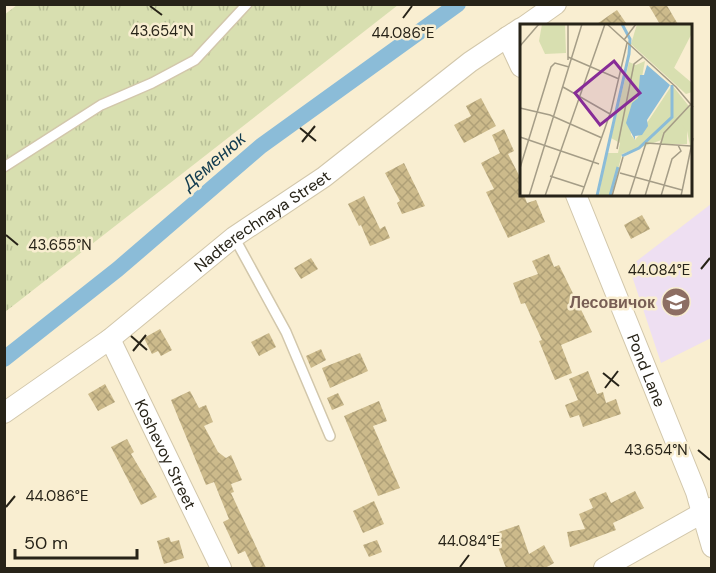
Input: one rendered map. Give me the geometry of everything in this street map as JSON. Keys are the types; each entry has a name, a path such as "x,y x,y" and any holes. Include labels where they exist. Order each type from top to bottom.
{"street":[{"path":"528,24 556,4"},
{"path":"514,33 520,62"},
{"name":"Nadterechnaya Street","path":"4,413 110,339 234,237 324,177 470,62 514,33"},
{"name":"Pond Lane","path":"576,196 696,492 706,511 711,548"},
{"name":"Koshevoy Street","path":"110,339 221,568"},
{"path":"604,568 706,511"}],"lane":[{"path":"4,167 101,105 152,83 195,60 247,4"},
{"path":"234,237 286,332 330,436"}],"shaded area":[{"name":"Лесовичок","path":"711,204 711,338 661,363 629,267"}],"green space":[{"path":"17,5 398,5 5,312 4,15"}],"building":[{"path":"648,4 666,4 678,24 660,24"},
{"path":"617,10 627,24 597,24"},
{"path":"481,98 496,126 464,143 454,125 471,116 466,106"},
{"path":"504,129 514,151 508,154 520,177 520,196 524,196 527,203 536,200 545,222 508,238 486,192 494,189 481,163 500,153 492,135"},
{"path":"404,163 425,206 402,214 397,203 400,201 385,173"},
{"path":"364,196 380,229 385,226 390,238 370,246 348,204"},
{"path":"642,215 650,229 631,239 624,225"},
{"path":"549,254 554,267 559,265 592,332 561,345 572,373 555,380 539,341 542,340 525,303 521,304 513,283 538,274 532,261"},
{"path":"311,258 318,269 301,279 294,268"},
{"path":"160,329 172,350 161,356 158,351 152,354 144,338"},
{"path":"269,333 276,347 259,356 251,342"},
{"path":"321,349 326,360 311,368 306,356"},
{"path":"360,353 368,371 330,388 322,368"},
{"path":"588,371 597,394 603,392 606,403 616,399 621,414 583,427 579,415 570,418 565,405 578,400 569,379"},
{"path":"105,384 115,402 98,411 88,394"},
{"path":"190,391 199,408 206,405 213,422 204,426 218,452 226,458 231,455 242,480 231,484 234,492 231,493 266,568 253,568 245,551 238,554 223,522 229,519 214,482 206,485 171,400"},
{"path":"338,393 344,405 332,410 327,398"},
{"path":"379,401 387,421 373,426 400,488 378,496 344,416"},
{"path":"127,439 134,452 131,454 157,497 141,505 111,447"},
{"path":"635,491 644,508 613,523 616,530 570,547 567,532 585,529 579,514 593,508 589,499 606,492 611,503"},
{"path":"374,501 384,524 363,533 353,511"},
{"path":"519,525 529,554 544,545 554,563 545,568 506,568 493,534"},
{"path":"169,537 171,542 179,540 184,558 164,564 157,541"},
{"path":"377,540 382,552 369,557 363,545"}],"waterway":[{"name":"Деменюк","path":"4,359 118,269 261,146 458,4"}],"place":[{"name":"Лесовичок","path":"676,302"}]}
